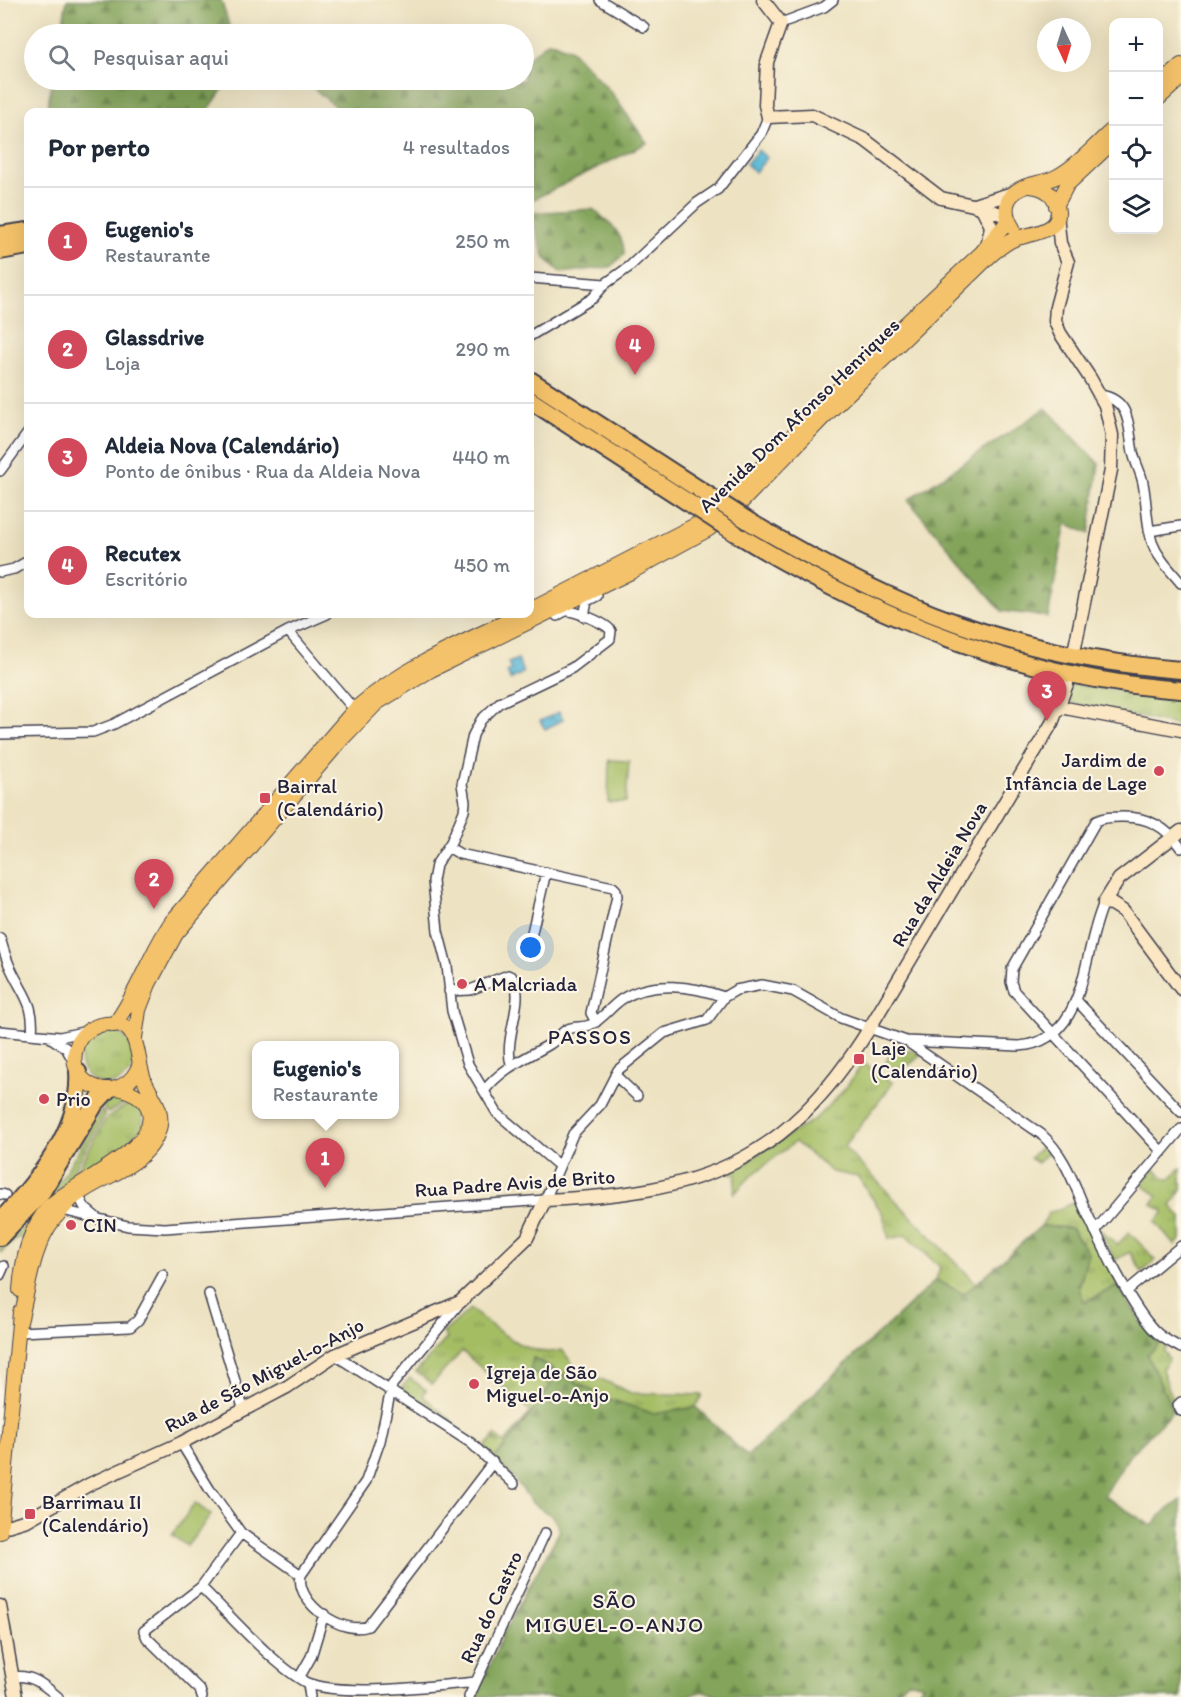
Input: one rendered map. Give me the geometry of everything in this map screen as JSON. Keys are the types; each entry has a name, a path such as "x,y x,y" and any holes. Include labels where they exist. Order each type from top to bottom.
{"highway":[{"path":"0,236 24,232"},
{"path":"0,251 24,247"},
{"path":"534,383 750,522 865,587 963,627 1067,656 1181,670"},
{"path":"534,403 735,533 846,597 947,640 1061,673 1123,684 1181,690"},
{"path":"0,1221 39,1177 66,1128 78,1098 77,1068"},
{"path":"0,1238 40,1195 95,1104 113,1089"}],"main road":[{"path":"1163,81 1181,65"},
{"path":"1163,94 1181,78"},
{"path":"1013,194 1059,176 1109,132"},
{"name":"Avenida Dom Afonso Henriques","path":"534,614 631,572 709,529 735,509 823,418 990,256 1004,245 1032,236 1051,226 1066,185 1109,145"},
{"path":"1030,186 1047,191 1056,208"},
{"name":"Avenida Dom Afonso Henriques","path":"534,613 703,521 728,501 870,357 987,247 1007,218 1006,208 1013,194"},
{"path":"1007,218 1013,228 1032,236"},
{"path":"114,1025 130,1002 156,945 172,921 356,708 378,689 410,669 514,618"},
{"name":"Avenida Dom Afonso Henriques","path":"0,1525 19,1327 22,1268 30,1238 45,1211 138,1159 157,1136 160,1111 144,1079 135,1038 139,1010 166,949 190,917 343,738 377,703 398,688 526,618"},
{"path":"77,1068 77,1045 89,1030 105,1024 114,1025 129,1032 135,1038"},
{"path":"113,1089 132,1079 140,1063"},
{"name":"Avenida Dom Afonso Henriques","path":"69,1199 129,1152 147,1132 150,1122 146,1105 132,1092 94,1087 77,1068"}],"street":[{"path":"600,0 644,27"},
{"path":"763,0 781,23"},
{"path":"534,334 593,298 605,284 629,267 697,203 718,189 761,134 768,117 765,105 767,62 781,23 824,7 833,0"},
{"path":"768,117 812,115 865,140 941,198 977,206 1007,218"},
{"path":"977,206 1013,194"},
{"path":"977,206 991,226 987,247"},
{"path":"1056,208 1060,243 1068,262 1056,307 1055,321 1060,333 1100,395 1109,418 1113,461 1075,646"},
{"path":"1032,236 1060,243"},
{"path":"534,278 605,284"},
{"path":"1100,395 1119,402 1127,414 1134,457 1143,484 1149,531 1156,552 1181,583"},
{"path":"0,471 24,438"},
{"path":"1149,531 1181,526"},
{"path":"0,572 14,569 24,563"},
{"path":"584,617 587,601 629,580 631,572"},
{"path":"534,614 547,620 566,611 609,626 612,635 606,644 572,668 499,703 477,727 462,784 464,811 448,847 436,865 433,881 438,931 452,1011 468,1064 504,1121 558,1165"},
{"path":"0,734 93,732 114,724 288,631 318,618"},
{"path":"288,631 352,707"},
{"name":"Rua da Aldeia Nova","path":"869,1029 1060,707 1067,684"},
{"path":"1060,707 1181,730"},
{"path":"1162,1152 1014,991 1011,972 1094,824 1103,818 1141,818 1177,834 1181,848"},
{"path":"545,1200 573,1134 584,1119 600,1105 622,1066 664,1033 707,1020 724,997 736,990 749,987 779,987 803,995 841,1018 906,1041 1019,1046 1036,1044 1054,1035 1067,1019 1076,1000 1095,924 1104,903 1119,879 1177,834"},
{"path":"448,847 459,854 546,872 616,890 617,896 591,1013 596,1022"},
{"path":"527,954 546,872"},
{"path":"1104,903 1113,904 1123,911 1181,989"},
{"path":"0,938 10,968 30,1002 32,1034"},
{"path":"449,991 470,990 508,975 512,977 517,994 509,1044 511,1064"},
{"path":"484,1091 511,1064 547,1046 569,1028 586,1027 596,1022 620,1000 642,991 693,988 724,997"},
{"path":"1076,1000 1181,1112"},
{"name":"Rua Padre Avis de Brito","path":"69,1199 102,1221 136,1227 165,1228 642,1193 688,1182 735,1163 776,1137 807,1111 842,1071 869,1029"},
{"path":"0,1031 60,1037 89,1030"},
{"path":"46,1035 66,1048 77,1068"},
{"path":"906,1041 1049,1141 1064,1161 1095,1231 1128,1290 1154,1330 1179,1344"},
{"path":"615,1075 637,1096"},
{"path":"1095,1231 1181,1129"},
{"path":"69,1199 102,1221"},
{"name":"Rua de São Miguel-o-Anjo","path":"0,1525 27,1520 90,1484 181,1443 243,1411 287,1387 335,1355 460,1302 527,1238 545,1200"},
{"path":"1128,1290 1181,1246"},
{"path":"19,1327 130,1327 138,1320 163,1275"},
{"path":"209,1293 243,1411"},
{"path":"460,1302 390,1390 380,1441 366,1481 302,1575 301,1589 311,1603 324,1614 356,1628 372,1622 493,1462"},
{"path":"426,1316 436,1320 440,1327"},
{"path":"353,1365 351,1356 355,1346"},
{"path":"335,1355 471,1443 514,1484"},
{"path":"1181,1402 1178,1405 1181,1411"},
{"path":"181,1443 241,1533 302,1575"},
{"path":"202,1697 200,1690 147,1638 144,1631 201,1587 241,1533"},
{"name":"Rua do Castro","path":"469,1697 545,1533"},
{"path":"201,1587 304,1681 310,1697"},
{"path":"0,1606 16,1697"},
{"path":"304,1681 324,1614"},
{"path":"0,1662 12,1674 23,1675 40,1682 58,1697"},
{"path":"304,1681 355,1693 476,1682"}],"green space":[{"path":"67,0 221,0 229,24 63,24"},
{"path":"549,41 571,50 611,92 647,143 534,199 534,108 337,108 316,90 410,90 414,92 424,90 534,90 534,53"},
{"path":"50,90 222,90 210,108 48,108"},
{"path":"593,209 619,234 624,247 624,255 610,267 561,273 545,258 534,225 534,213"},
{"path":"1046,408 1099,464 1089,534 1066,523 1048,617 1002,611 908,500"},
{"path":"1070,686 1181,700 1181,726 1072,703 1068,696"},
{"path":"609,760 629,761 626,802 608,802"},
{"path":"107,1030 126,1038 134,1057 126,1076 107,1084 88,1076 80,1057 88,1038"},
{"path":"893,1047 905,1052 913,1050 920,1055 904,1067 884,1067"},
{"path":"863,1063 893,1083 844,1147 976,1283 964,1294 936,1280 940,1267 905,1235 889,1239 883,1214 858,1177 832,1172 795,1142 751,1176 734,1194 736,1174 727,1173 815,1119 844,1090"},
{"path":"121,1096 129,1100 108,1113 103,1107 110,1097"},
{"path":"134,1100 142,1108 143,1128 123,1148 72,1180 106,1119"},
{"path":"101,1110 104,1112 104,1117 68,1180 53,1196 24,1239 19,1237 0,1253 0,1248 32,1218 58,1184"},
{"path":"1046,1142 1051,1149 1038,1163 1030,1158"},
{"path":"1181,1168 1181,1190 1171,1206 1181,1217 1181,1240 1175,1245 1155,1222 1164,1212 1152,1204 1158,1196 1141,1184 1154,1169 1168,1180"},
{"path":"1078,1201 1118,1286 1084,1302 1079,1289 1088,1253 1071,1228 1041,1226 1049,1213"},
{"path":"1041,1226 1071,1228 1088,1253 1079,1289 1084,1302 1118,1286 1158,1345 1147,1355 1173,1411 1129,1456 1104,1496 1152,1526 1160,1516 1181,1500 1181,1697 912,1697 923,1685 908,1681 892,1697 720,1697 704,1691 684,1697 475,1697 505,1631 560,1530 552,1516 532,1503 520,1486 494,1459 532,1413 551,1385 530,1371 533,1358 603,1397 654,1414 696,1407 747,1456 936,1280 964,1294"},
{"path":"1100,1230 1117,1245 1129,1232 1156,1260 1142,1272 1130,1252 1115,1260"},
{"path":"470,1309 501,1333 525,1347 550,1352 562,1350 575,1367 631,1393 702,1395 696,1407 654,1414 603,1397 534,1358 551,1385 532,1413 494,1459 484,1447 492,1439 499,1444 493,1437 495,1435 504,1443 531,1412 462,1351 432,1384 416,1372 447,1338 443,1333"},
{"path":"1154,1339 1167,1346 1163,1351 1169,1359 1162,1369 1174,1404 1171,1406 1147,1355 1158,1345"},
{"path":"410,1378 426,1390 423,1394 425,1398 456,1424 453,1428 408,1397 401,1388"},
{"path":"195,1503 211,1515 187,1546 172,1535"}],"water":[{"path":"758,150 767,158 755,172 746,164"},
{"path":"518,659 523,673 510,680 507,672 511,670 508,663"},
{"path":"559,712 563,720 545,729 540,721"}],"place":[{"name":"Recutex","path":"635,375"},
{"name":"Aldeia Nova (Calendário)","path":"1047,721"},
{"name":"Jardim de Infância de Lage","path":"1159,771"},
{"name":"Bairral (Calendário)","path":"265,798"},
{"name":"Glassdrive","path":"154,909"},
{"name":"A Malcriada","path":"462,984"},
{"name":"Laje (Calendário)","path":"859,1059"},
{"name":"Prio","path":"44,1099"},
{"name":"Eugenio's","path":"325,1188"},
{"name":"CIN","path":"71,1225"},
{"name":"Igreja de São Miguel-o-Anjo","path":"474,1384"},
{"name":"Barrimau II (Calendário)","path":"30,1514"}],"district":[{"name":"PASSOS","path":"590,1037"},
{"name":"SÃO MIGUEL-O-ANJO","path":"615,1613"}]}
